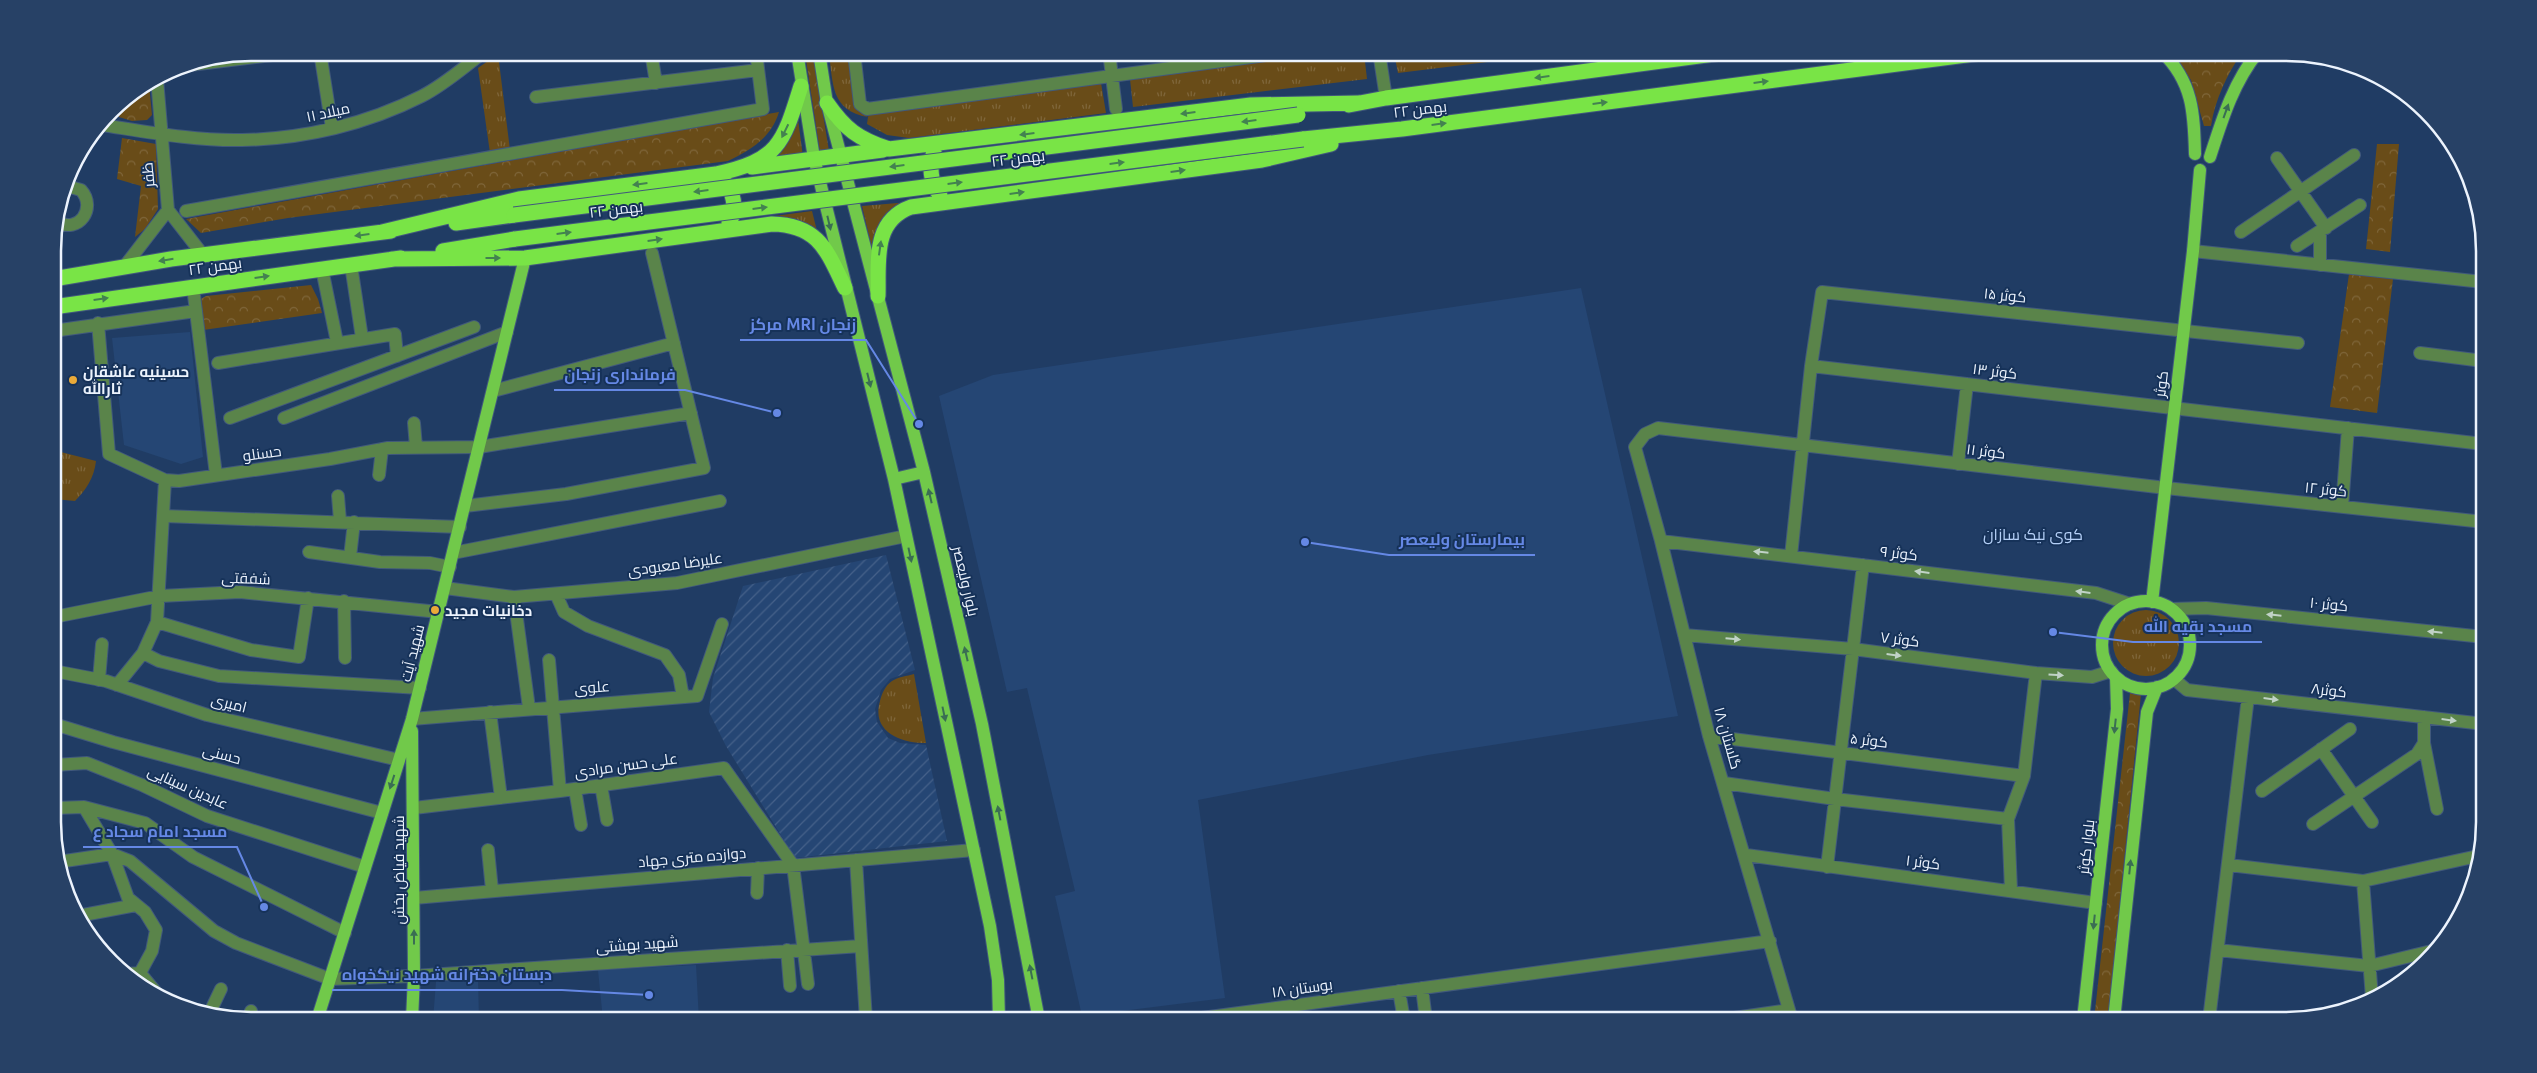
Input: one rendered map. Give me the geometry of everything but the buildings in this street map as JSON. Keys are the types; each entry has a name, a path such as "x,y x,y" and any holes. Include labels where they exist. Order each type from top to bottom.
{"highway":[{"name":"۲۲ بهمن","path":"61,278 202,255 1298,115 1386,98 1625,61"},
{"name":"۲۲ بهمن","path":"61,306 392,259 515,239 1303,139 1402,129 1920,61"},
{"path":"745,168 762,159 787,132 801,86"},
{"path":"827,103 850,131 867,142 889,149"},
{"path":"382,232 518,199 716,174 840,154 936,145 1251,105 1359,103"},
{"path":"878,296 880,248 883,232 888,222 898,212 911,207 1262,160 1402,129"},
{"path":"936,145 931,160 931,176 936,190 946,203"},
{"path":"716,174 724,181 734,200 732,217 724,231"},
{"path":"392,259 526,258 772,224 792,225 805,231 820,242 845,288"}],"main road":[{"path":"797,61 814,158 894,479 974,850 997,971 999,1012"},
{"name":"بلوار ولیعصر","path":"821,61 827,103 924,472 982,724 1035,996 1036,1012"},
{"path":"2171,61 2177,67 2191,102 2195,154 2193,165 2200,170 2207,168 2232,95 2244,70 2251,61"},
{"path":"2195,154 2204,152 2210,157"},
{"name":"کوثر","path":"2152,602 2194,251 2200,170"},
{"name":"شهید آیت","path":"320,1012 412,718 526,258"},
{"path":"894,479 924,472"},
{"path":"2152,602 2171,609 2182,622 2189,637 2187,660 2174,678 2158,687 2135,688 2113,674 2102,650 2106,628 2120,610 2130,604 2152,602"},
{"name":"بلوار کوثر","path":"2084,1012 2117,709 2113,674"},
{"path":"2115,1012 2147,712 2158,687"},
{"name":"شهید فیاض بخش","path":"412,718 414,808 412,1012"}],"street":[{"path":"321,61 332,128"},
{"name":"میلاد ۱۱","path":"108,126 161,134 242,140 312,133 366,120 423,96 472,61"},
{"path":"652,61 656,83"},
{"path":"186,210 763,109 757,61"},
{"path":"855,61 860,104 866,109 1223,61"},
{"path":"1110,61 1116,109"},
{"path":"1380,61 1386,98"},
{"path":"536,97 758,70"},
{"name":"ظفر","path":"158,86 168,210"},
{"path":"2241,232 2354,155"},
{"path":"2277,158 2300,191 2323,230 2320,264"},
{"path":"63,224 68,226 75,224 81,220 88,208 88,202 81,190 72,187"},
{"path":"2297,246 2360,205"},
{"path":"124,267 168,210 202,255"},
{"path":"2194,251 2476,281"},
{"path":"465,506 566,494 704,468 652,253"},
{"path":"351,265 362,338"},
{"path":"322,269 337,342"},
{"path":"193,287 216,475"},
{"name":"۱۵ کوثر","path":"1811,366 1822,292 2184,329 2298,343"},
{"path":"61,330 196,311"},
{"path":"98,323 109,454 166,480 157,622 143,653 117,684"},
{"path":"230,418 474,327"},
{"path":"284,418 507,332"},
{"path":"218,363 395,334 397,356"},
{"path":"493,391 674,344"},
{"path":"2420,353 2476,360"},
{"path":"1791,556 1811,366"},
{"name":"کوثر ۱۳","path":"1811,366 2476,443"},
{"path":"1958,464 1967,384"},
{"name":"حسنلو","path":"166,480 179,481 330,460 382,449 479,446 691,413"},
{"path":"414,423 416,447"},
{"name":"کوثر ۱۱","path":"1661,541 1634,447 1645,434 1658,428 2166,488"},
{"path":"2342,507 2348,428"},
{"path":"380,475 382,449"},
{"name":"کوثر ۱۲","path":"2166,488 2476,521"},
{"path":"338,496 340,521"},
{"path":"453,553 720,501"},
{"path":"164,516 340,521 460,527"},
{"path":"350,558 354,522"},
{"name":"علیرضا معبودی","path":"445,588 514,597 676,583 906,536"},
{"name":"کوثر ۹","path":"1661,541 2096,593 2130,604"},
{"name":"گلستان ۱۸","path":"1661,541 1709,736 1746,856 1790,1012"},
{"path":"309,552 380,562 430,562 450,567"},
{"path":"1828,866 1862,565"},
{"name":"شفقتی","path":"61,616 160,596 240,592 439,612"},
{"path":"556,594 564,612 588,626 664,655 679,675 683,696"},
{"path":"514,597 529,708"},
{"path":"157,622 250,650 300,657 308,598"},
{"path":"344,601 345,658"},
{"name":"کوثر ۱۰","path":"2171,609 2206,608 2476,636"},
{"name":"علوی","path":"412,718 697,696 722,624"},
{"name":"کوثر ۷","path":"1684,635 1853,649 2036,673 2092,678 2113,674"},
{"path":"99,680 102,644"},
{"path":"143,653 158,661 219,676 420,688"},
{"path":"550,660 552,707 560,791"},
{"name":"امیری","path":"61,672 117,684 207,715 399,760"},
{"path":"2011,890 2008,819 2024,776 2036,673"},
{"name":"کوثر۸","path":"2174,678 2187,690 2476,723"},
{"path":"2210,1012 2248,696"},
{"path":"490,712 501,798"},
{"path":"2424,717 2424,742 2437,809"},
{"name":"حسنی","path":"61,726 382,813"},
{"path":"2262,791 2350,728"},
{"name":"کوثر ۵","path":"1709,736 2024,776"},
{"path":"2313,824 2417,754 2424,742"},
{"path":"2321,748 2372,822"},
{"name":"عابدین سینایی","path":"61,765 87,763 142,785 207,816 365,867"},
{"name":"علی حسن مرادی","path":"414,808 560,791 724,768 793,865"},
{"path":"1724,783 1835,799 2008,819"},
{"path":"601,785 607,820"},
{"path":"575,789 581,825"},
{"path":"84,807 112,854 128,898 145,912 156,930 152,951 140,973 146,980"},
{"path":"61,808 84,807 145,823 193,857 345,933"},
{"path":"488,850 492,890"},
{"name":"دوازده متری جهاد","path":"414,898 974,850"},
{"path":"65,861 112,854 130,861 214,931 236,942 330,979"},
{"name":"کوثر ۱","path":"1746,856 2011,890 2096,903"},
{"path":"2229,865 2363,881 2472,857"},
{"path":"856,860 866,1012"},
{"path":"793,865 808,984"},
{"path":"756,893 758,868"},
{"path":"2363,881 2371,991"},
{"path":"86,915 136,905"},
{"path":"1425,1012 1422,988 1770,941"},
{"name":"شهید بهشتی","path":"330,979 414,976 862,946"},
{"path":"788,950 790,986"},
{"path":"2218,950 2369,966 2423,953"},
{"name":"بوستان ۱۸","path":"1245,1012 1422,988"},
{"path":"212,1008 221,989"},
{"path":"1399,991 1403,1012"}],"shaded area":[{"path":"1581,288 1678,716 1428,755 1198,800 1225,998 1114,1012 1081,1012 1055,896 1075,891 1027,688 1007,692 939,396 993,375"},
{"path":"190,332 203,457 181,464 124,445 112,338"},
{"path":"886,555 915,670 890,679 881,690 875,709 877,722 888,738 900,743 926,745 947,841 795,858 726,746 709,712 713,678 743,586"},
{"path":"696,965 699,1012 602,1012 598,970"},
{"path":"478,978 479,1012 434,1012 436,982"}],"green space":[{"path":"488,61 499,61 510,150 490,153 478,68"},
{"path":"806,61 814,61 829,151 820,152"},
{"path":"830,61 850,61 856,107 868,117 856,114 840,102 833,85"},
{"path":"1268,61 1365,61 1367,79 1133,107 1130,79"},
{"path":"1396,61 1495,61 1398,73"},
{"path":"2178,61 2237,61 2222,88 2211,126 2204,126 2191,80"},
{"path":"1101,83 1106,113 909,138 887,135 867,124 869,114"},
{"path":"150,91 152,115 147,120 132,121 119,117 126,108"},
{"path":"779,112 771,129 759,142 728,161 288,218 201,233 186,219"},
{"path":"798,119 803,157 755,165"},
{"path":"122,138 156,144 158,209 145,229 135,237 141,186 117,179"},
{"path":"2377,144 2399,144 2390,252 2366,249"},
{"path":"934,200 899,211 884,220 875,238 873,253 862,206"},
{"path":"812,211 817,231 767,217"},
{"path":"2349,274 2393,279 2377,413 2330,407"},
{"path":"311,285 322,313 203,330 199,300 206,296"},
{"path":"61,452 96,461 89,483 75,501 61,500"},
{"path":"2146,610 2159,613 2169,620 2176,630 2179,643 2176,656 2169,666 2159,673 2146,676 2133,673 2123,666 2116,656 2113,643 2116,630 2123,620 2133,613"},
{"path":"914,674 926,743 907,741 890,734 880,721 878,712 886,687 894,680"},
{"path":"2130,693 2141,694 2109,1012 2095,1012"}],"place":[{"name":"حسینیه عاشقان ثارالله","path":"73,380"},
{"name":"فرمانداری زنجان","path":"777,413"},
{"name":"مرکز MRI زنجان","path":"919,424"},
{"name":"بیمارستان ولیعصر","path":"1305,542"},
{"name":"دخانیات مجید","path":"435,610"},
{"name":"مسجد بقیه الله","path":"2053,632"},
{"name":"مسجد امام سجاد ع","path":"264,907"},
{"name":"دبستان دخترانه شهید نیکخواه","path":"649,995"}],"district":[{"name":"کوی نیک سازان","path":"2033,534"}]}
